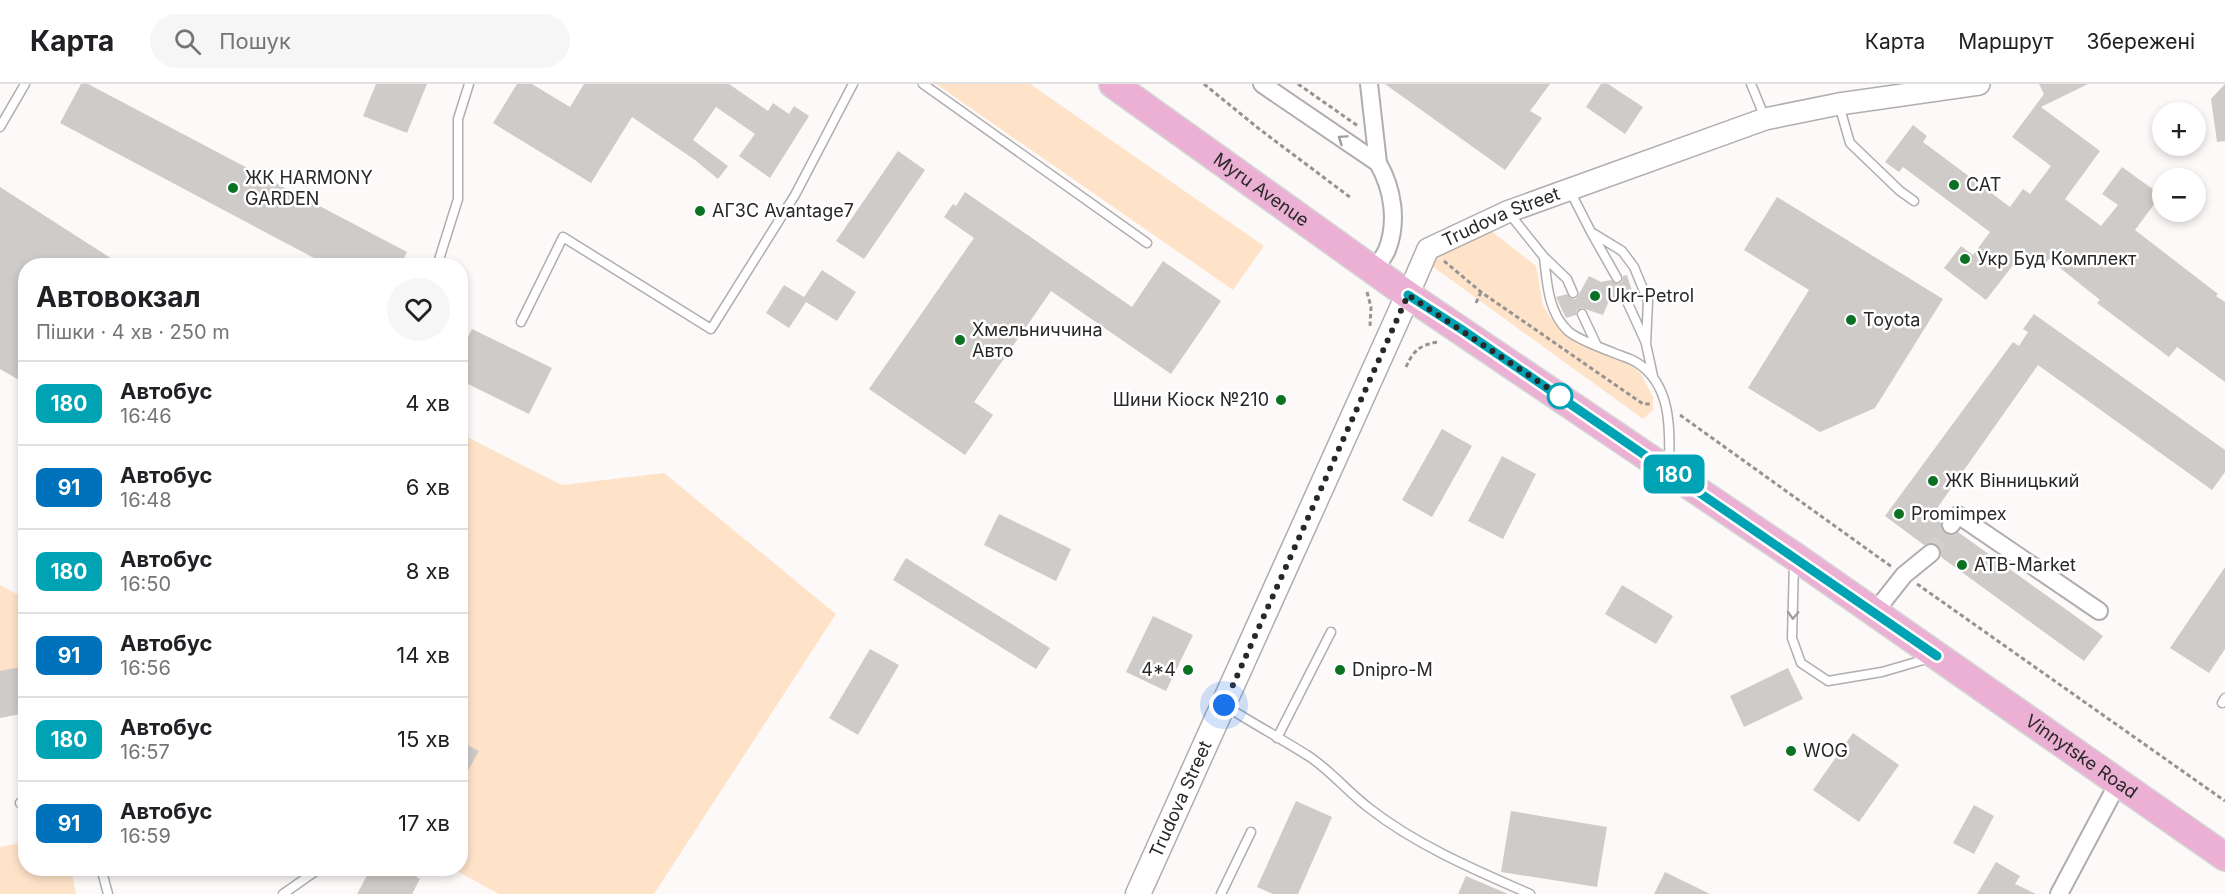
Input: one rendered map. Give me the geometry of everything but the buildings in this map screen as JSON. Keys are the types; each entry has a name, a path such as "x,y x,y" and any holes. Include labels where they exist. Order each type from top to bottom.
{"main road":[{"name":"Myru Avenue","path":"1113,84 1370,279 1408,295 1669,471"},
{"name":"Trudova Street","path":"1138,894 1408,295"},
{"name":"Vinnytske Road","path":"1669,471 2225,857"}],"street":[{"path":"1262,84 1382,170"},
{"path":"1369,84 1375,138 1394,212 1387,250 1370,279"},
{"name":"Trudova Street","path":"1408,295 1428,249 1507,212 1569,189 1765,118 1839,104 1979,84"},
{"path":"1951,525 1959,515 2099,611"},
{"path":"1874,613 1904,575 1932,553"},
{"path":"2059,894 2118,783"}],"lane":[{"path":"0,127 24,84"},
{"path":"440,258 458,199 458,118 469,84"},
{"path":"521,322 563,237 711,329 795,195 853,84"},
{"path":"923,84 1148,243"},
{"path":"1751,84 1765,118"},
{"path":"1839,104 1850,143 1914,201"},
{"path":"1569,189 1617,278"},
{"path":"1507,212 1544,258 1567,279 1573,293"},
{"path":"1591,232 1622,251 1634,267 1648,301 1646,344"},
{"path":"1544,258 1551,306 1569,331 1635,362 1653,377"},
{"path":"1624,297 1646,344 1653,377 1666,405 1670,432 1669,471"},
{"path":"1582,314 1597,346"},
{"path":"1794,556 1792,638 1800,663 1828,681 1882,672 1937,656"},
{"path":"1277,738 1331,632"},
{"path":"1224,705 1311,758 1368,808 1413,837 1471,868 1530,894"},
{"path":"1221,894 1251,832"},
{"path":"103,876 108,894"},
{"path":"284,894 309,876"}],"path":[{"path":"1204,84 1351,198"},
{"path":"1298,84 1375,138"},
{"path":"1436,254 1481,292 1643,404 1666,405 2225,801"},
{"path":"1370,279 1370,330"},
{"path":"1476,303 1481,292"},
{"path":"1406,367 1412,353 1422,345 1436,342 1447,343"}],"shaded area":[{"path":"936,84 1030,84 1264,246 1233,290"},
{"path":"1490,230 1536,266 1543,305 1550,317 1576,343 1629,363 1641,374 1653,397 1653,410 1643,419 1432,266 1431,261 1434,255"},
{"path":"468,438 562,485 664,473 836,614 654,894 499,894 466,876 468,876"},
{"path":"0,585 18,595 18,678 0,682"},
{"path":"18,843 18,876 72,876 76,894 0,894 0,847"}],"tunnel":[{"path":"1931,553 1951,525"}],"bus line":[{"name":"180","path":"1408,295 1794,556 1937,656"}],"place":[{"name":"САТ","path":"1954,185"},
{"name":"ЖК HARMONY GARDEN","path":"233,188"},
{"name":"АГЗС Avantage7","path":"700,211"},
{"name":"Укр Буд Комплект","path":"1965,259"},
{"name":"Ukr-Petrol","path":"1595,296"},
{"name":"Toyota","path":"1851,320"},
{"name":"Хмельниччина Авто","path":"960,340"},
{"name":"Шини Кіоск №210","path":"1281,400"},
{"name":"ЖК Вінницький","path":"1933,481"},
{"name":"Promimpex","path":"1899,514"},
{"name":"ATB-Market","path":"1962,565"},
{"name":"4*4","path":"1188,670"},
{"name":"Dnipro-M","path":"1340,670"},
{"name":"WOG","path":"1791,751"}],"route":[{"path":"1224,705 1408,295 1560,396"}]}
